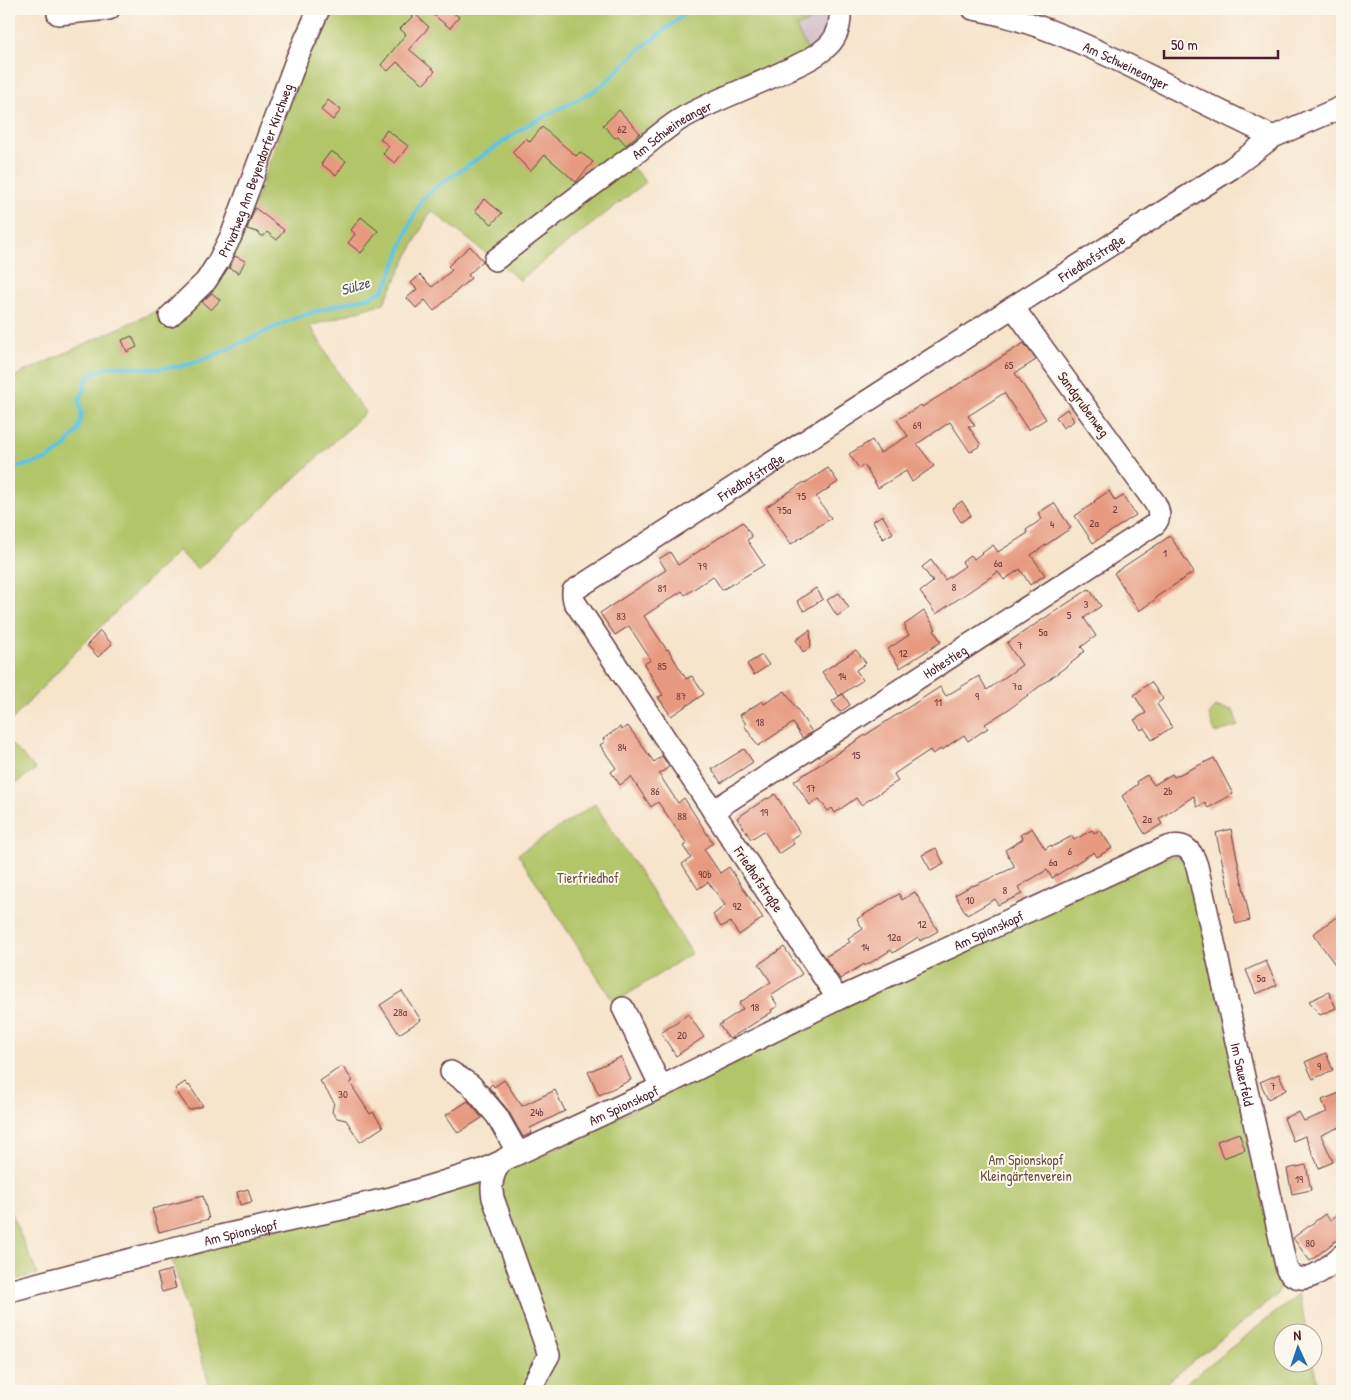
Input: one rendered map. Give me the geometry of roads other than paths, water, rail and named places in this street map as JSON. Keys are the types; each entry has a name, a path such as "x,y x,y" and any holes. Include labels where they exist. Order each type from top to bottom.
{"street":[{"path":"58,14 109,9"},
{"name":"Privatweg Am Beyendorfer Kirchweg","path":"170,316 206,281 232,234 298,58 319,9"},
{"name":"Am Schweineanger","path":"496,260 591,185 680,120 704,107 814,57 824,50 838,33 840,9"},
{"name":"Am Schweineanger","path":"973,9 1012,19 1080,43 1273,137"},
{"name":"Friedhofstraße","path":"838,999 574,601 574,591 1232,168 1273,137 1342,107"},
{"name":"Sandgrubenweg","path":"1014,307 1154,501"},
{"name":"Hohestieg","path":"713,811 1155,524 1159,514 1154,501"},
{"name":"Am Spionskopf","path":"9,1290 220,1236 392,1198 473,1173 661,1087 838,999 1165,848 1174,845 1187,848 1194,855 1197,866"},
{"name":"Im Sauerfeld","path":"1197,866 1285,1264 1290,1274 1306,1277 1319,1273 1342,1255"},
{"path":"623,1008 661,1087"},
{"path":"451,1072 471,1085 497,1116 512,1155 499,1165 494,1175 492,1186 493,1198 549,1355 530,1391"}],"waterway":[{"name":"Sülze","path":"9,469 46,460 64,448 78,430 82,415 79,399 83,393 86,381 95,372 116,366 157,369 183,366 215,355 297,317 370,297 382,291 391,275 410,224 422,199 436,187 528,125 594,91 639,50 691,9"}],"park label":[{"name":"Tierfriedhof","path":"588,877"},
{"name":"Am Spionskopf Kleingärtenverein","path":"1026,1168"}]}
